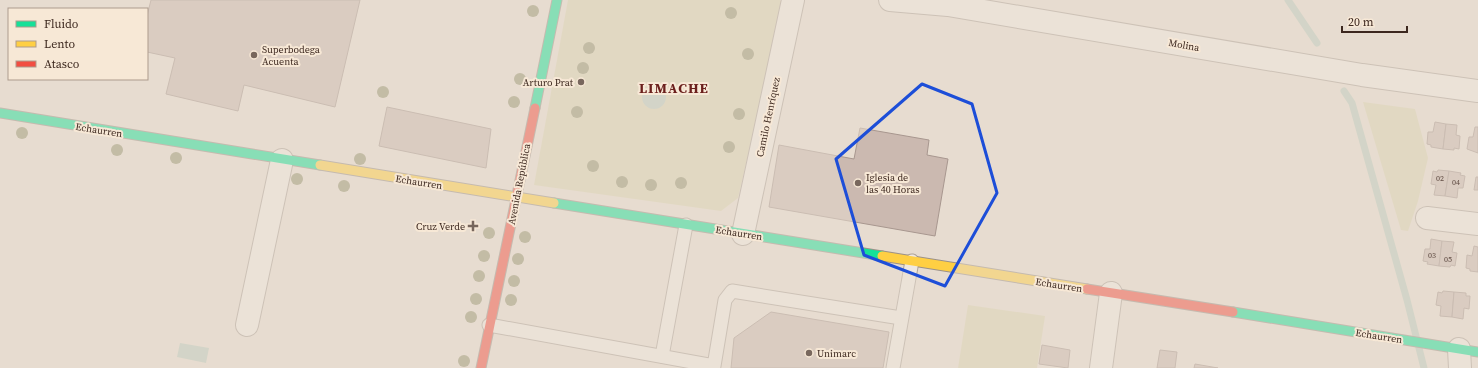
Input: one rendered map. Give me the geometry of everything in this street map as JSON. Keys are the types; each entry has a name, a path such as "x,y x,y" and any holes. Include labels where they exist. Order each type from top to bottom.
{"street":[{"name":"Avenida República","path":"481,368 557,0"},
{"name":"Camilo Henríquez","path":"743,234 793,0"},
{"name":"Molina","path":"890,0 948,6 1362,75 1478,91"},
{"name":"Echaurren","path":"0,113 516,198 1399,339 1429,344 1465,356"},
{"path":"247,324 282,160"},
{"path":"1427,218 1478,224"},
{"path":"1102,368 1111,293"}],"lane":[{"path":"662,356 686,225"},
{"path":"893,368 912,261"},
{"path":"489,324 714,366 725,300 732,291 901,318"}],"highlighted area":[{"path":"922,84 972,104 997,193 945,286 864,255 836,159"}],"shaded area":[{"path":"568,0 780,0 783,5 738,198 721,211 534,185"},
{"path":"654,85 659,86 665,92 665,102 659,108 654,109 649,108 643,102 642,97 643,92 649,86"},
{"path":"1363,102 1415,109 1428,158 1418,201 1408,231 1401,230"},
{"path":"968,305 1045,316 1037,368 958,368"},
{"path":"180,343 209,348 206,363 177,357"}],"building":[{"name":"Superbodega Acuenta","path":"151,0 360,0 335,107 244,85 238,111 166,94 175,58 148,52 148,12"},
{"path":"387,107 491,129 486,168 379,146"},
{"path":"1435,122 1446,124 1443,149 1431,147 1431,145 1427,144 1428,132 1433,132"},
{"path":"1446,124 1457,125 1456,135 1460,136 1459,149 1443,149"},
{"path":"1475,127 1478,127 1478,153 1467,149 1469,137 1473,137"},
{"name":"Iglesia de las 40 Horas","path":"860,128 929,140 927,155 948,159 935,236 769,207 779,145 854,159"},
{"path":"1438,170 1449,171 1445,196 1434,195 1436,185 1431,184 1433,171 1437,172"},
{"path":"1449,171 1461,173 1460,175 1465,176 1463,188 1458,188 1457,198 1445,196"},
{"path":"1476,177 1478,177 1478,190 1474,190"},
{"path":"1431,239 1442,241 1439,266 1427,264 1428,262 1423,261 1425,249 1430,249"},
{"path":"1442,241 1454,242 1452,252 1457,253 1455,266 1439,266"},
{"path":"1474,246 1478,247 1478,272 1470,271 1470,269 1466,268 1467,255 1472,256"},
{"path":"1443,291 1454,292 1452,317 1440,316 1441,306 1436,305 1438,292 1442,293"},
{"path":"1454,292 1466,293 1466,296 1470,296 1469,309 1464,308 1463,319 1452,317"},
{"name":"Unimarc","path":"771,312 889,332 883,368 731,368 734,338"},
{"path":"1042,345 1070,350 1068,368 1039,364"},
{"path":"1160,350 1177,352 1175,368 1157,368"},
{"path":"1195,364 1218,368 1194,368"}],"waterway":[{"path":"1288,0 1317,43"},
{"path":"1344,91 1352,103 1407,300 1424,368"}],"traffic: fast":[{"path":"535,108 557,0"},
{"path":"0,113 320,165"},
{"path":"554,203 882,256"},
{"path":"1233,312 1478,352"}],"traffic: slow":[{"path":"320,165 554,203"},
{"path":"882,256 1087,289"}],"traffic: jam":[{"path":"481,368 535,108"},
{"path":"1087,289 1233,312"}],"place":[{"name":"Superbodega Acuenta","path":"254,55"},
{"name":"Arturo Prat","path":"581,82"},
{"name":"Iglesia de las 40 Horas","path":"858,183"},
{"name":"Cruz Verde","path":"473,226"},
{"name":"Unimarc","path":"809,353"}],"district":[{"name":"LIMACHE","path":"674,88"}]}
